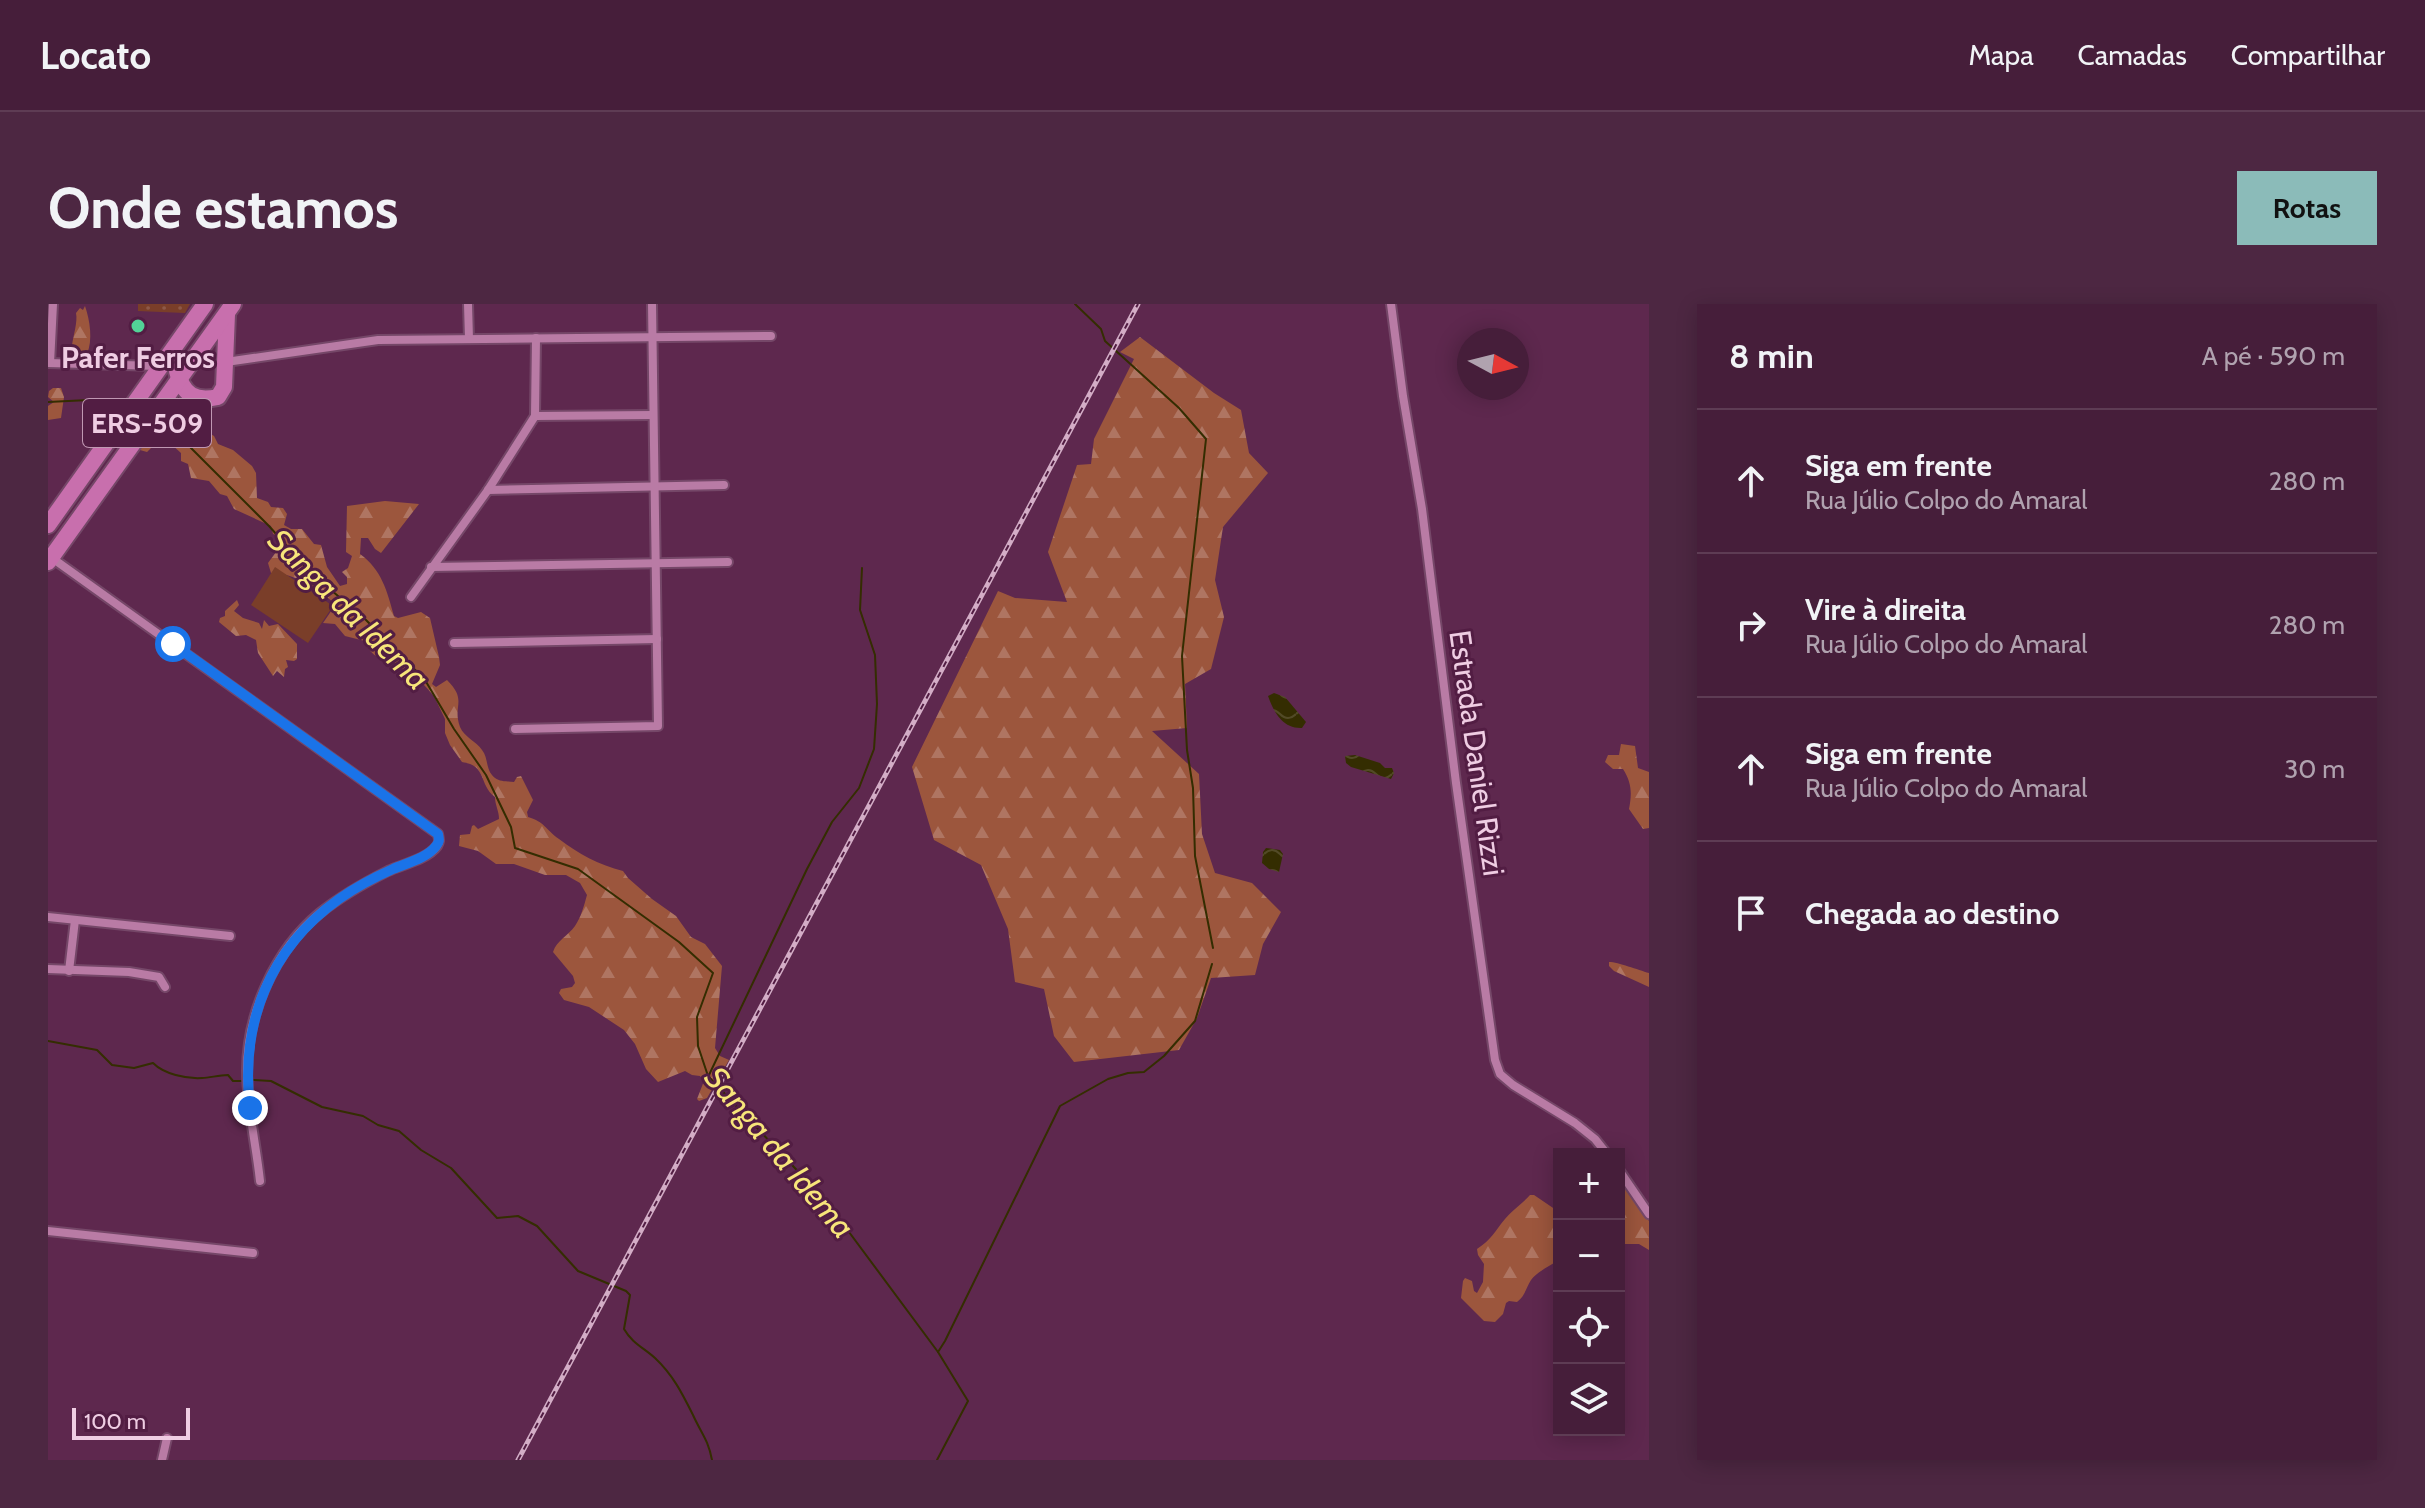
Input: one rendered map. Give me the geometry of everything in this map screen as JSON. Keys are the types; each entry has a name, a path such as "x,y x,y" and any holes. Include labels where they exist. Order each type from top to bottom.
{"highway":[{"name":"ERS-509","path":"50,519 205,304"},
{"name":"ERS-509","path":"228,307 224,387 218,397 205,400 191,396 179,380 179,364 228,307"},
{"name":"ERS-509","path":"50,560 179,380"}],"street":[{"path":"53,304 49,363 160,366"},
{"path":"468,304 469,339"},
{"path":"515,729 658,726 652,304"},
{"name":"Estrada Daniel Rizzi","path":"1391,304 1402,394 1422,509 1495,1060 1500,1074 1513,1085 1575,1123 1602,1148"},
{"path":"226,362 378,340 771,336"},
{"path":"411,597 488,490 535,416 536,338"},
{"path":"535,416 653,415"},
{"path":"488,490 724,485"},
{"path":"50,560 438,834 436,846 427,853 343,896 304,928 288,948 260,1000 252,1028 247,1068 260,1181"},
{"path":"431,567 728,562"},
{"path":"454,643 657,639"},
{"path":"48,917 230,936"},
{"path":"69,971 75,920"},
{"path":"48,969 144,974 159,977 165,987"},
{"path":"1625,1179 1649,1214"},
{"path":"48,1231 253,1253"},
{"path":"162,1460 167,1438"}],"shaded area":[{"path":"138,304 190,304 185,313 138,311"},
{"path":"275,567 333,606 308,643 251,605"}],"green space":[{"path":"85,306 90,330 87,354 72,346 76,313"},
{"path":"1140,337 1241,410 1249,453 1268,473 1223,527 1215,580 1224,617 1211,669 1185,684 1187,728 1152,731 1199,774 1202,834 1215,873 1252,883 1281,912 1263,944 1255,975 1211,978 1197,1018 1179,1050 1074,1062 1054,1036 1044,989 1015,982 1008,929 981,865 934,840 912,767 998,591 1015,598 1067,602 1048,552 1077,465 1091,464 1094,439 1134,359 1120,352"},
{"path":"53,388 61,388 64,397 61,418 48,420 48,406 54,402 48,397"},
{"path":"166,411 214,436 218,444 233,450 252,466 256,473 257,498 268,502 271,507 283,508 287,514 284,525 302,529 314,544 321,545 327,567 340,586 347,584 347,577 342,572 348,568 352,556 346,552 347,506 385,501 419,504 381,553 368,538 361,538 360,554 379,574 394,616 398,618 421,612 430,618 440,665 432,684 436,687 447,680 457,693 460,727 482,750 492,775 499,780 514,782 521,776 533,800 528,817 582,854 623,871 652,899 676,916 691,937 705,944 722,966 715,1048 720,1056 729,1060 707,1098 697,1099 704,1081 700,1076 685,1071 658,1082 646,1069 635,1044 624,1030 589,1007 564,1000 559,993 561,989 572,987 575,983 573,976 553,952 581,915 587,895 580,883 566,875 545,875 514,864 496,864 478,851 459,846 460,835 470,834 474,825 478,829 499,819 498,813 495,797 486,787 479,771 462,762 450,745 445,733 445,719 434,696 415,675 406,674 399,664 374,655 365,641 345,636 335,624 323,623 336,604 298,579 271,573 268,563 279,548 280,537 273,534 271,526 234,509 227,496 220,494 209,481 191,478 188,464 181,461 181,453 170,443 158,441 147,452 140,450"},
{"path":"237,600 239,605 234,611 243,618 259,623 262,629 264,620 269,626 278,624 297,644 297,659 286,660 288,667 284,677 277,671 273,676 258,653 256,640 246,635 236,636 219,622"},
{"path":"1621,744 1635,746 1638,768 1649,772 1649,828 1643,829 1629,809 1630,789 1623,769 1613,769 1605,762 1608,755 1619,755"},
{"path":"1609,962 1649,973 1649,987 1614,971"},
{"path":"1625,1187 1649,1221 1649,1250 1639,1244 1625,1244"},
{"path":"1530,1195 1553,1208 1553,1264 1531,1280 1517,1302 1506,1303 1503,1314 1495,1322 1484,1321 1461,1298 1463,1281 1465,1278 1472,1281 1477,1293 1483,1282 1484,1264 1477,1249"}],"water":[{"path":"1274,693 1285,697 1306,722 1302,728 1290,726 1280,719 1268,696"},
{"path":"1355,755 1392,768 1394,773 1391,779 1351,767 1346,763 1345,756"},
{"path":"1266,848 1280,850 1283,854 1279,872 1262,863"}],"waterway":[{"path":"1075,304 1101,329 1105,341 1179,408 1206,439 1182,656 1187,750 1193,788 1195,856 1213,948"},
{"name":"Sanga da Idema","path":"48,402 122,401"},
{"name":"Sanga da Idema","path":"167,424 269,526 310,572 366,620 425,680 486,775 511,827 515,848 578,869 679,942 713,973 697,1017 698,1046 708,1076 826,1201 938,1352 968,1401 937,1460"},
{"path":"709,1075 807,869 832,822 859,788 874,749 877,704 875,655 860,610 862,568"},
{"path":"938,1352 1060,1106 1108,1079 1144,1072 1164,1056 1195,1021 1212,964"},
{"path":"48,1041 97,1050 112,1065 134,1068 153,1063 182,1077 228,1075 233,1081 241,1081"},
{"path":"254,1080 271,1081 322,1107 363,1116 378,1125 399,1131 421,1150 451,1168 497,1218 518,1216 537,1226 578,1271 626,1291 630,1295 624,1329 672,1378 704,1436 712,1460"}],"railway":[{"path":"518,1460 1138,304"}],"place":[{"name":"Pafer Ferros","path":"138,326"}],"route":[{"path":"173,644 430,827 438,834 439,840 427,853 343,896 304,928 288,948 260,1000 252,1028 247,1068 250,1108"}]}
